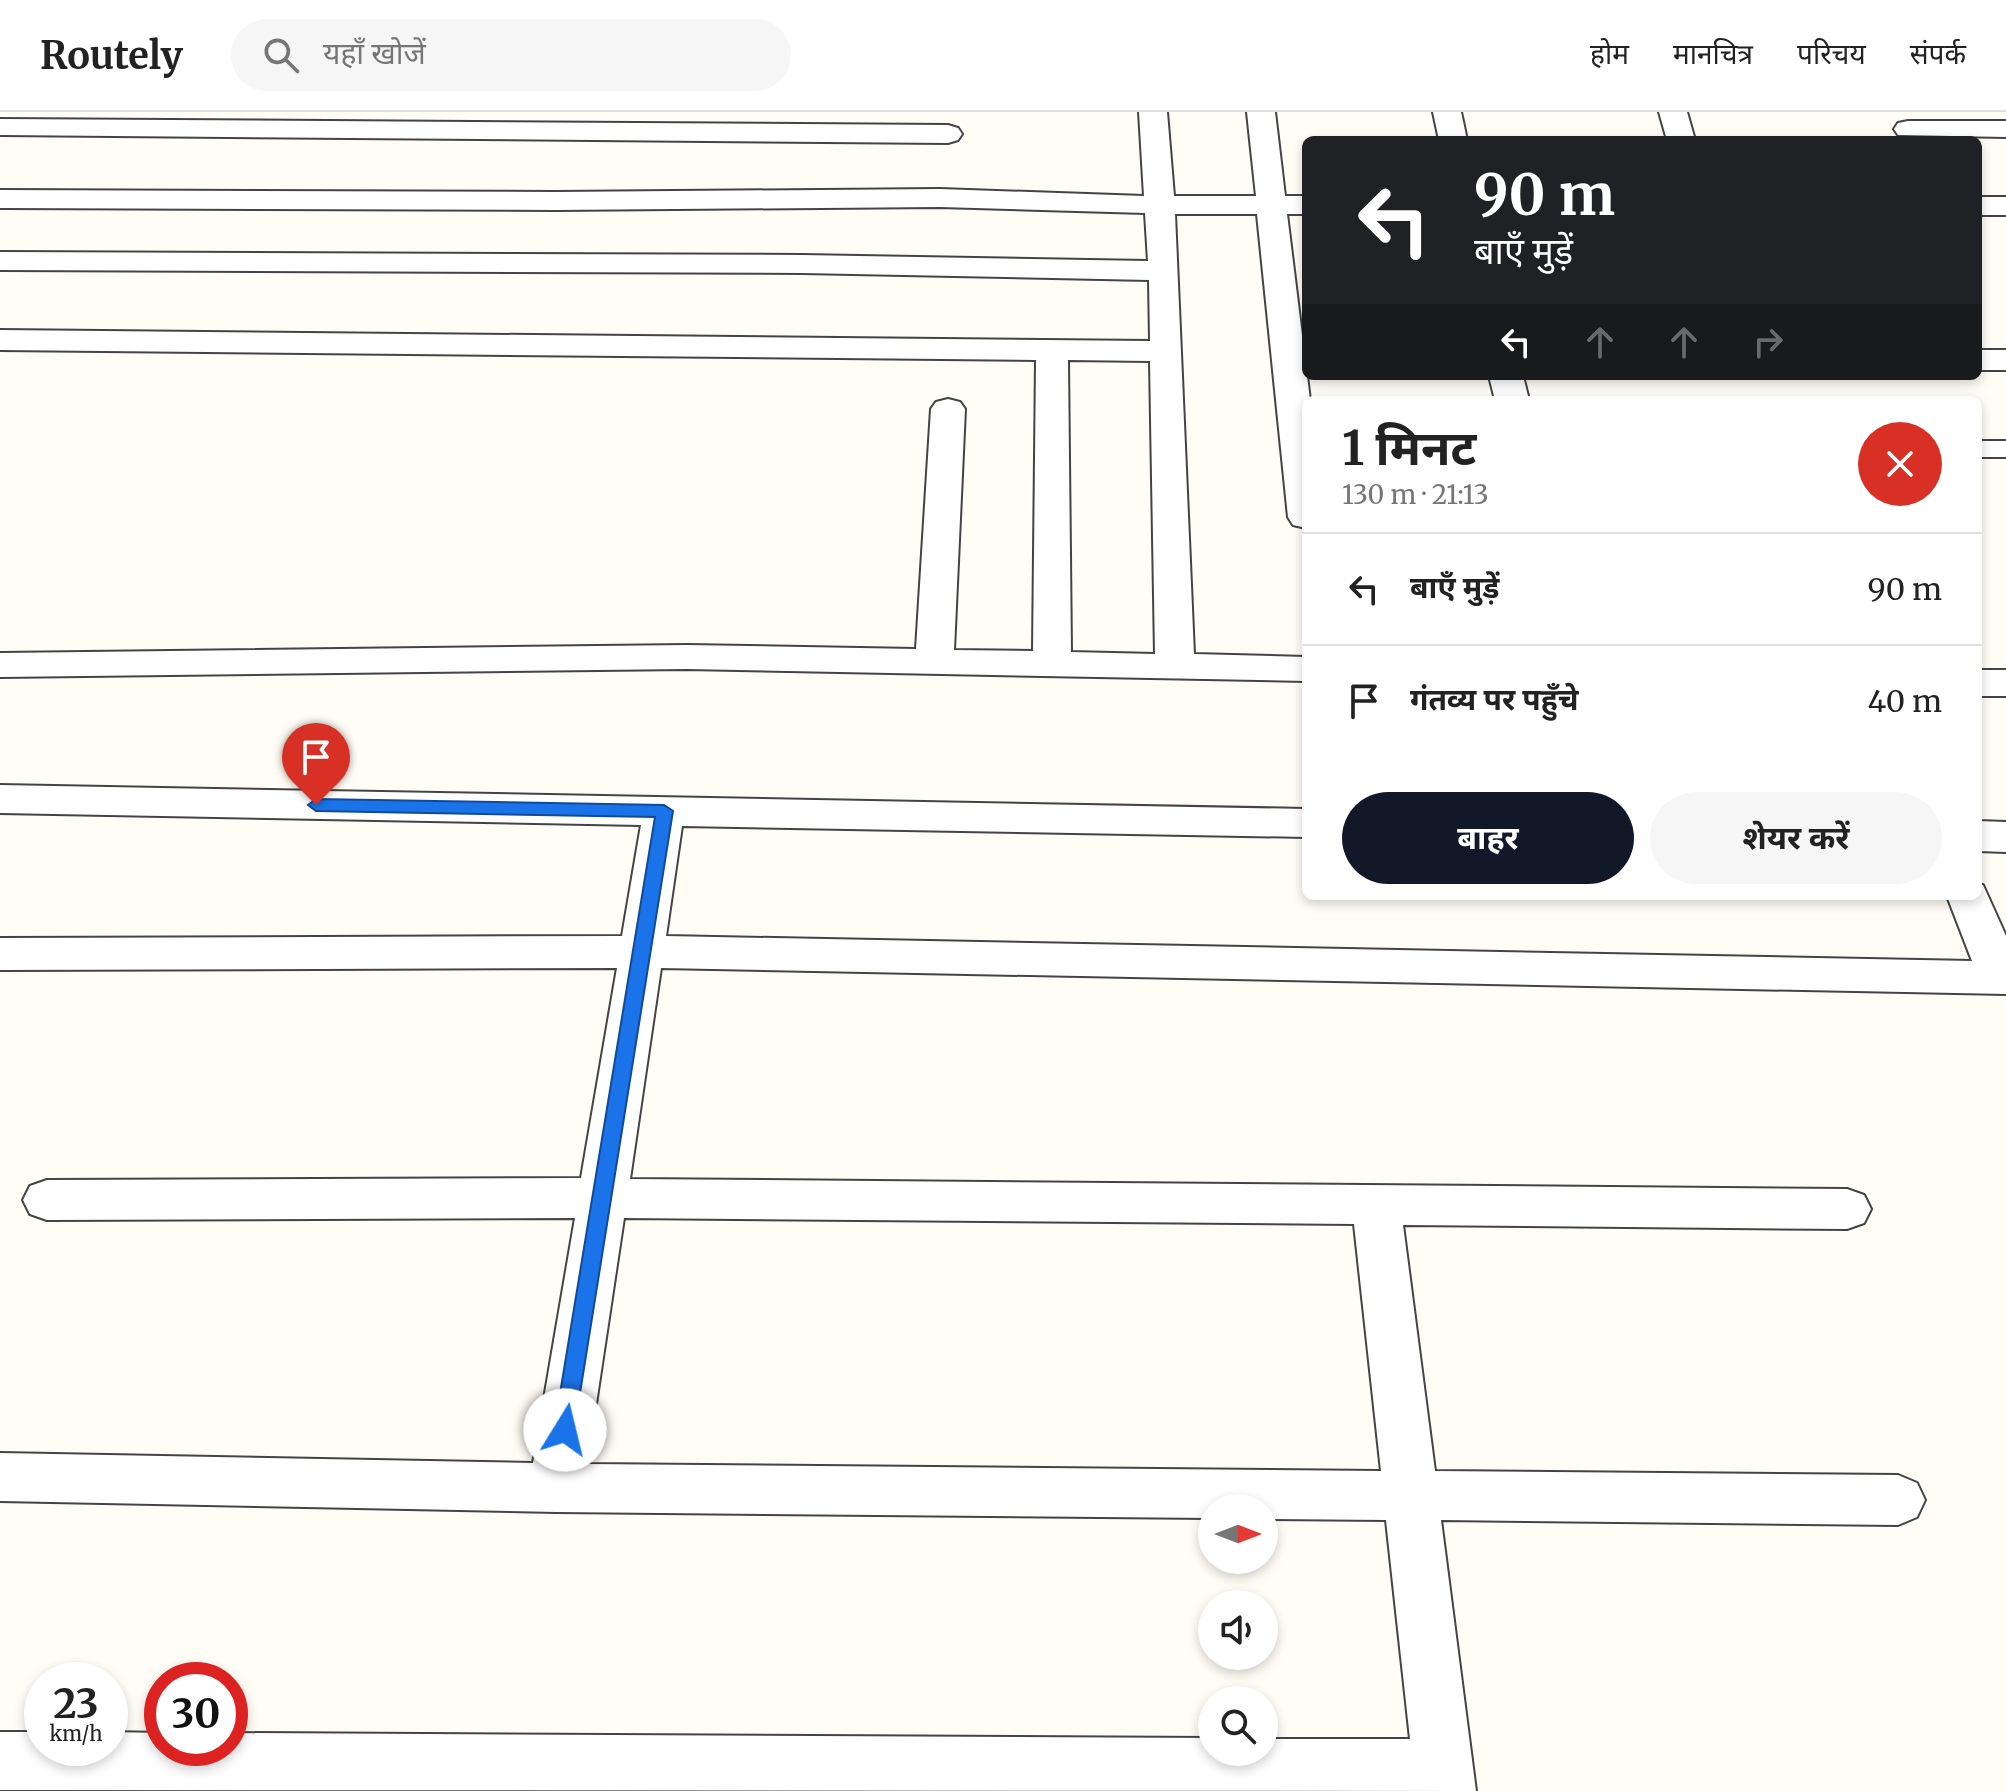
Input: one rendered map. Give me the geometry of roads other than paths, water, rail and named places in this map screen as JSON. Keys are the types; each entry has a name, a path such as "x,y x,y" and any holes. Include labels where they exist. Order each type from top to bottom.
{"street":[{"path":"54,128 79,112"},
{"path":"1153,112 1164,271 1175,667"},
{"path":"1261,112 1302,481"},
{"path":"1447,112 1452,136"},
{"path":"1673,112 1680,136"},
{"path":"0,127 322,121 589,122 945,155 1161,205 1302,205"},
{"path":"1908,129 2006,129"},
{"path":"0,199 570,201 945,155"},
{"path":"1982,206 2006,206"},
{"path":"0,261 787,264 1164,271"},
{"path":"0,340 1166,351"},
{"path":"1052,350 1052,664"},
{"path":"1982,360 2006,360"},
{"path":"934,662 948,409"},
{"path":"0,665 671,657 1302,669"},
{"path":"1982,683 2006,683"},
{"path":"0,799 1302,823"},
{"path":"556,1488 664,811"},
{"path":"1982,836 2006,837"},
{"path":"0,954 642,952 2003,978 1970,900"},
{"path":"47,1200 602,1198 1847,1209"},
{"path":"0,1761 1445,1780 1376,1206"},
{"path":"0,1477 556,1488 1898,1500"}],"lane":[{"path":"1982,449 2006,449"}]}
